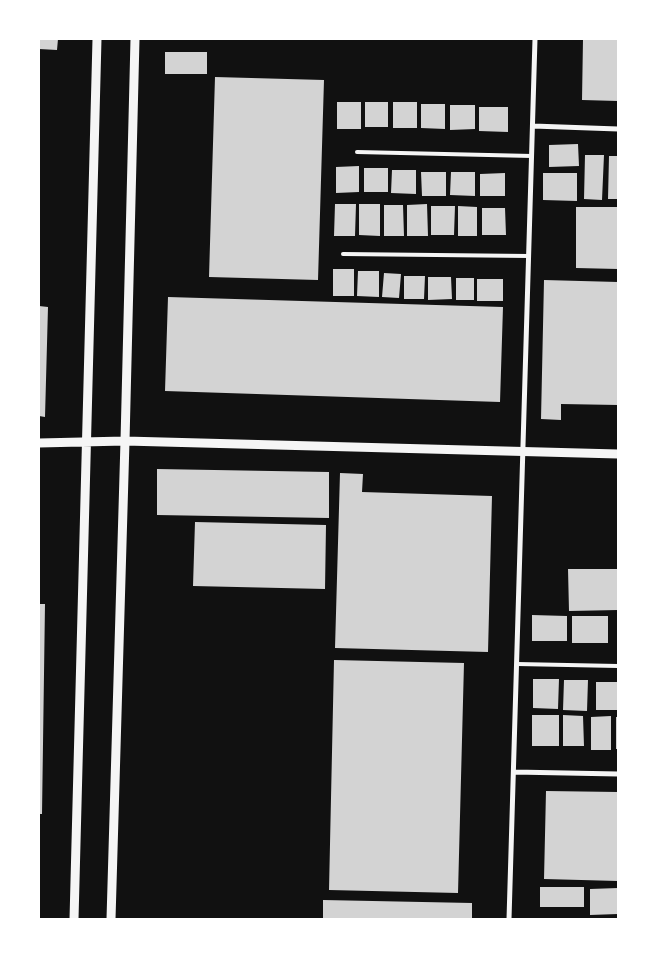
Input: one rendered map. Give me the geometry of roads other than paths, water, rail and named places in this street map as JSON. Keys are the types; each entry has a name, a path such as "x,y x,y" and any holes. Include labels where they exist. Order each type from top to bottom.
{"street":[{"path":"74,919 98,39"},
{"path":"111,919 135,39"},
{"path":"509,919 535,39"},
{"path":"533,126 618,128"},
{"path":"39,443 87,441 523,450 618,454"},
{"path":"514,772 618,774"}],"lane":[{"path":"357,152 532,156"},
{"path":"343,254 529,256"},
{"path":"517,664 618,666"}]}
